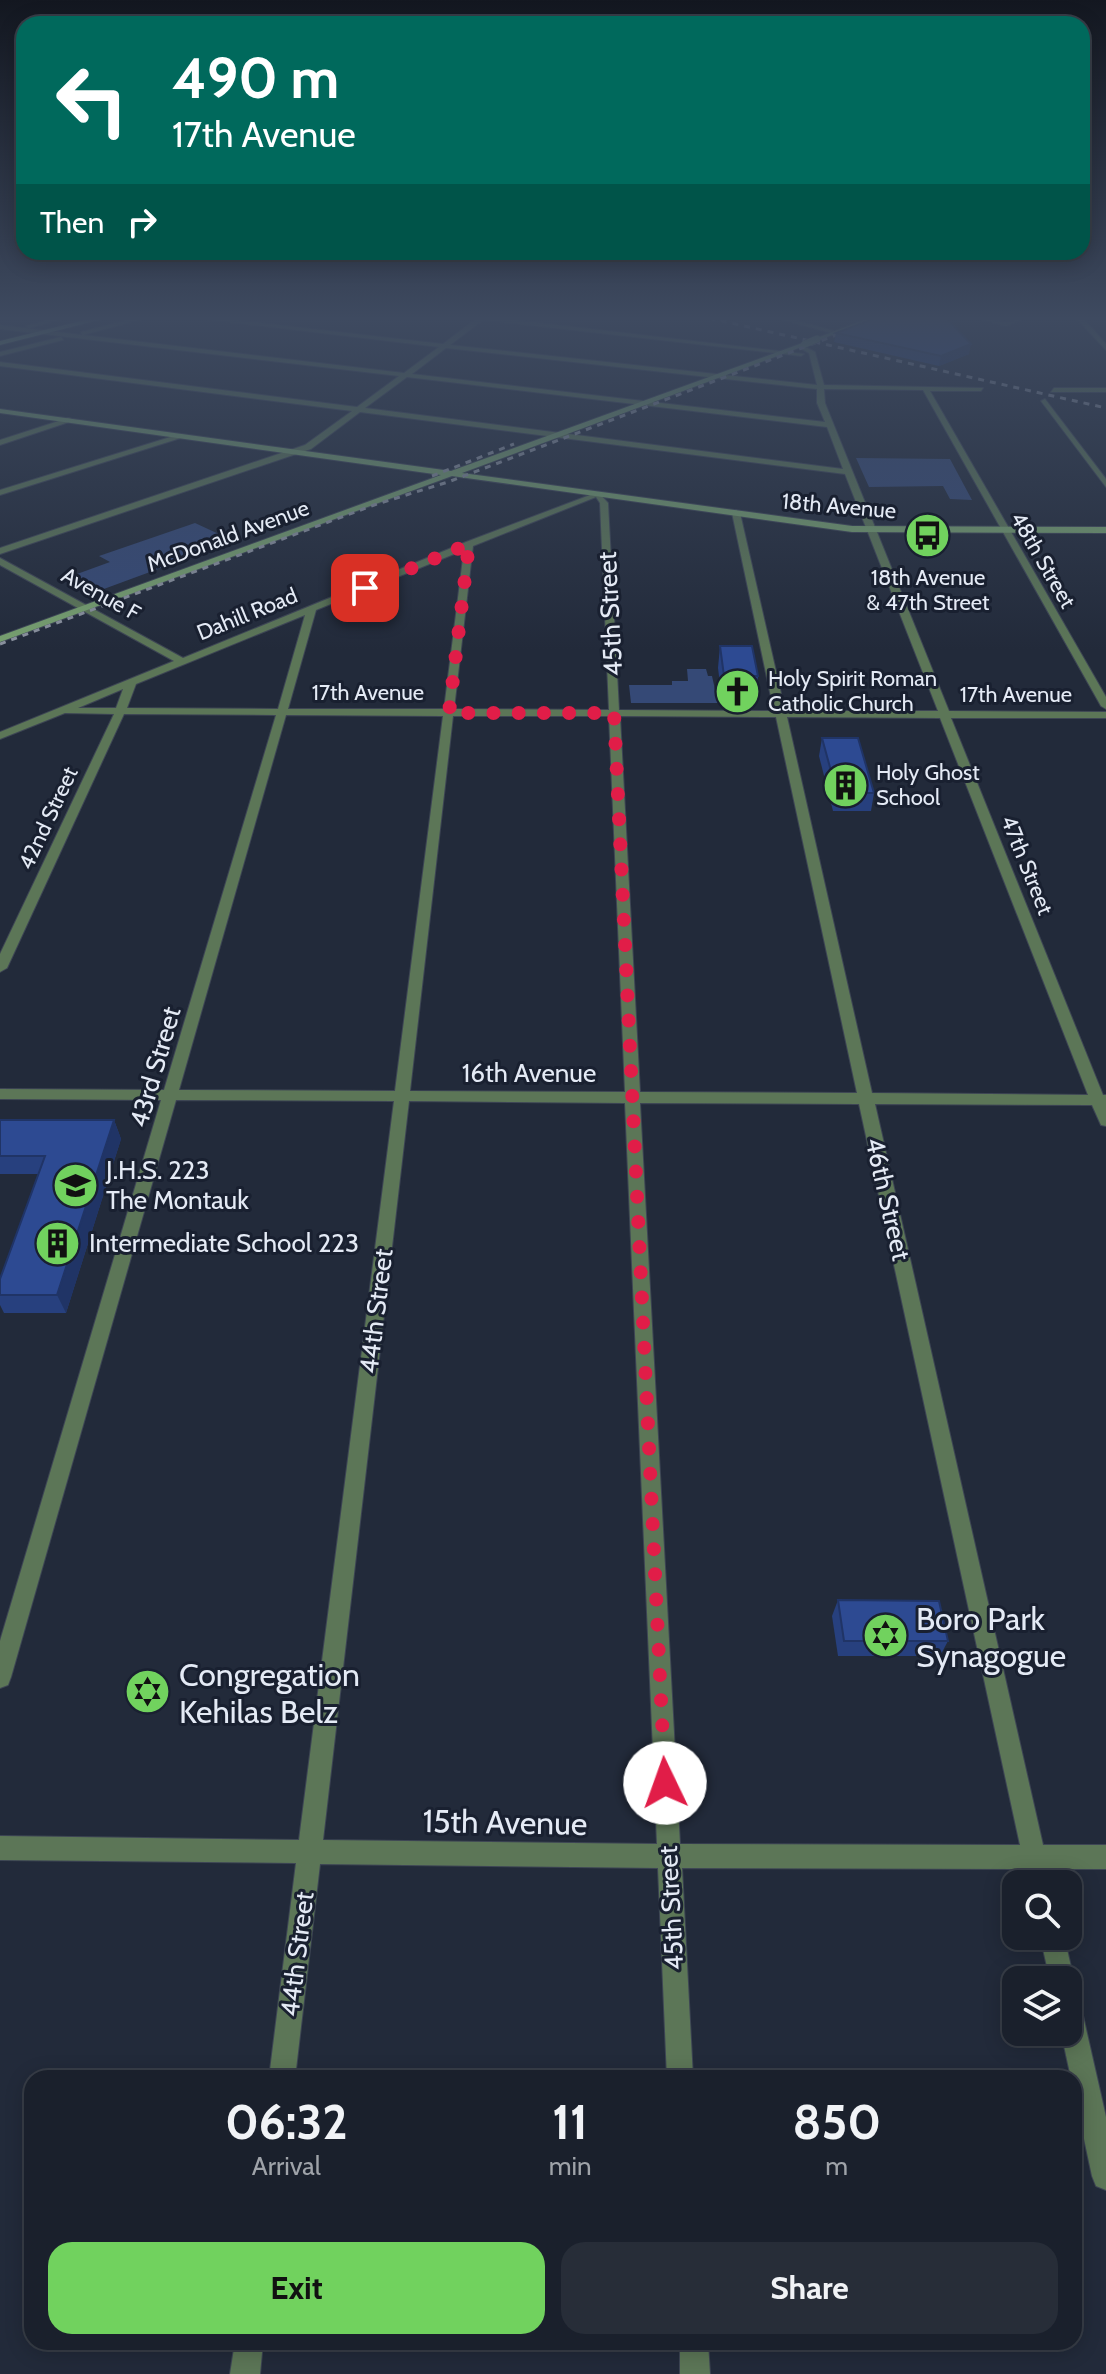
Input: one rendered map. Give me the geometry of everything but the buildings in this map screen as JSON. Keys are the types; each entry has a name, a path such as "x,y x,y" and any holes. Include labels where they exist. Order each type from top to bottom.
{"main road":[{"name":"18th Avenue","path":"133,429 872,530 1106,530"},
{"name":"McDonald Avenue","path":"0,639 574,429"}],"street":[{"path":"0,443 44,429"},
{"path":"0,551 296,452 333,429"},
{"path":"508,429 849,472"},
{"name":"47th Street","path":"832,429 1102,1100 1106,1121"},
{"name":"48th Street","path":"949,429 1105,703"},
{"path":"1065,429 1106,485"},
{"path":"0,493 183,436"},
{"name":"Dahill Road","path":"0,736 598,494"},
{"name":"45th Street","path":"598,494 604,503 680,2070"},
{"name":"46th Street","path":"736,513 1037,1870"},
{"name":"44th Street","path":"283,2070 469,544"},
{"name":"Avenue F","path":"0,561 183,662"},
{"name":"43rd Street","path":"0,1677 285,712 312,609"},
{"name":"42nd Street","path":"0,968 131,683"},
{"name":"17th Avenue","path":"62,711 1106,715"},
{"name":"16th Avenue","path":"0,1094 1102,1100"},
{"name":"15th Avenue","path":"0,1848 669,1856 1106,1857"},
{"path":"1077,2046 1106,2176"},
{"path":"245,2374 248,2350"},
{"path":"694,2350 695,2374"}],"shaded area":[{"path":"856,458 950,459 972,500 950,499 943,486 869,487"},
{"path":"195,523 234,541 93,593 66,578 110,562 99,556"},
{"path":"687,669 706,669 708,676 712,676 718,703 631,703 629,685 672,685 672,681 688,681"}],"railway":[{"path":"0,644 588,429"},
{"path":"432,476 514,444"}],"place":[{"name":"18th Avenue & 47th Street","path":"928,536"},
{"name":"Holy Spirit Roman Catholic Church","path":"737,691"},
{"name":"Holy Ghost School","path":"845,785"},
{"name":"J.H.S. 223 The Montauk","path":"75,1185"},
{"name":"Intermediate School 223","path":"58,1243"},
{"name":"Boro Park Synagogue","path":"885,1636"},
{"name":"Congregation Kehilas Belz","path":"148,1692"}],"route":[{"path":"365,588 469,544 449,713 614,713 665,1783"}]}
